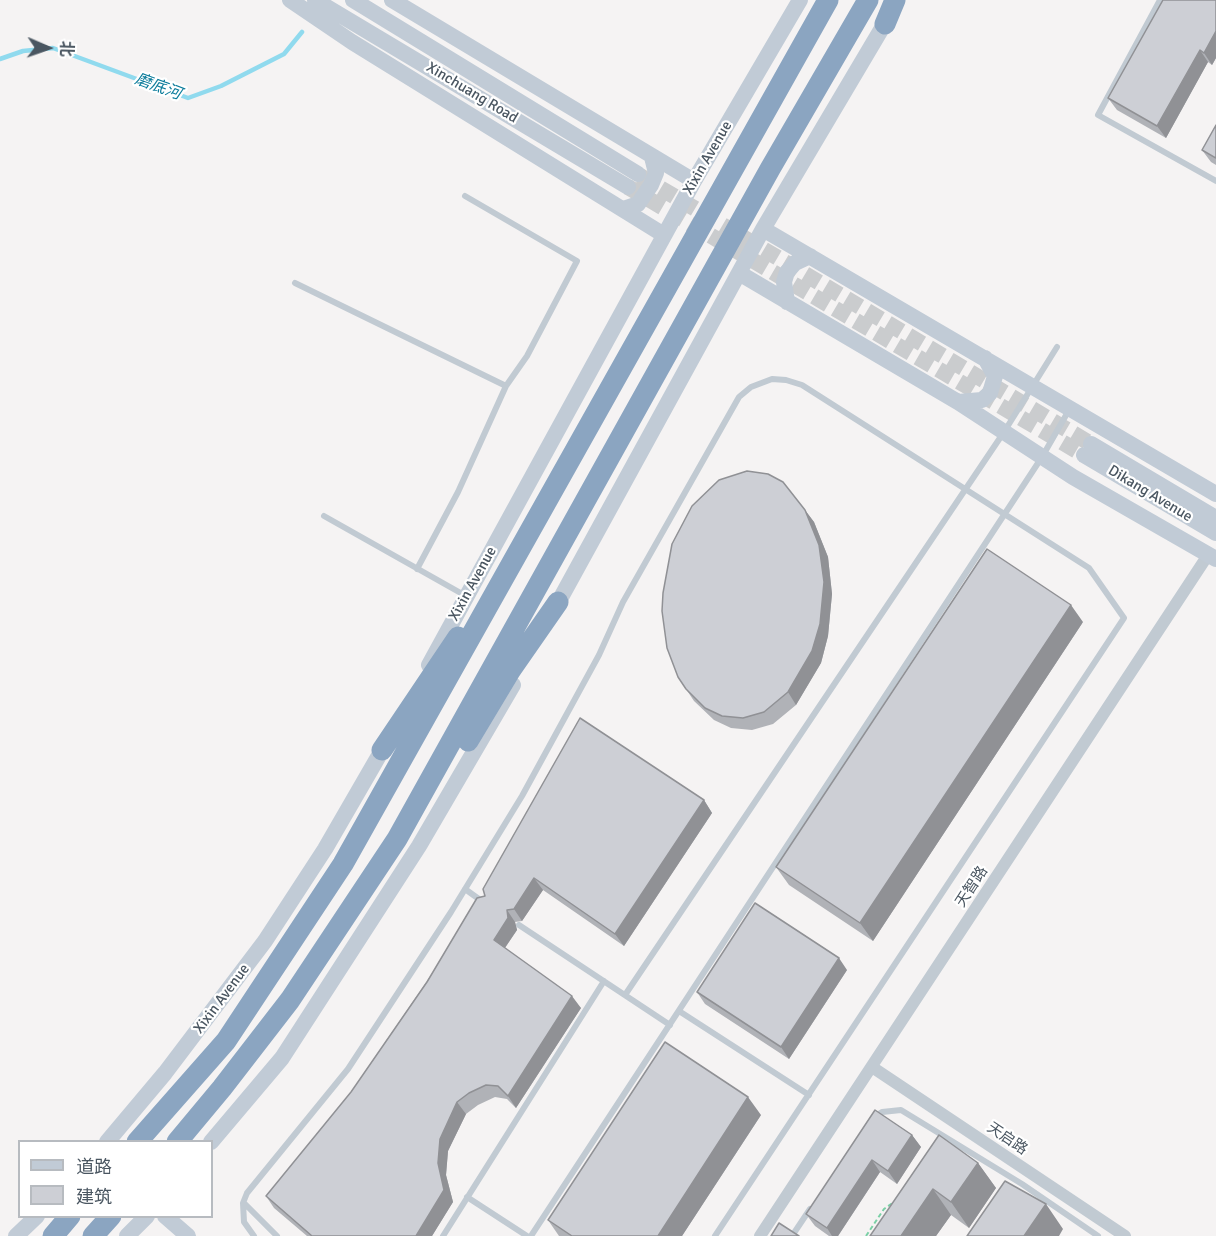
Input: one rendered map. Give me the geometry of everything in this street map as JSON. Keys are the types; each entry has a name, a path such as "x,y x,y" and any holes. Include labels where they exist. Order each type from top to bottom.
{"highway":[{"name":"Xixin Avenue","path":"139,1140 226,1041 298,936 418,734 828,0"},
{"path":"398,839 770,169 868,0"},
{"path":"885,24 897,0"},
{"path":"382,750 548,502"},
{"path":"179,1140 290,1000 398,839 461,752 510,671 558,602"},
{"path":"53,1236 68,1218"},
{"path":"93,1236 109,1218"}],"main road":[{"path":"290,0 352,42 664,235"},
{"name":"Xinchuang Road","path":"315,0 633,181 353,0"},
{"path":"392,0 694,181"},
{"name":"Xixin Avenue","path":"109,1140 165,1073 265,941 325,849 382,750 694,181 800,0"},
{"path":"213,1140 282,1058 413,855 507,697 739,273 885,24"},
{"path":"623,209 639,204 648,192 656,173 652,157"},
{"path":"764,229 1216,494"},
{"path":"787,302 784,282 787,272 795,263 810,256"},
{"path":"739,273 958,402 1042,457 1212,557"},
{"path":"958,402 982,400 990,393 995,376 985,358"},
{"name":"Dikang Avenue","path":"1216,518 1088,449 1216,533"},
{"path":"16,1236 35,1218"},
{"path":"128,1236 145,1218"},
{"path":"167,1218 188,1236"}],"street":[{"name":"天智路","path":"760,1236 1212,557"},
{"name":"天启路","path":"872,1067 1125,1236"}],"lane":[{"path":"1160,0 1098,115 1216,182"},
{"path":"417,568 458,492 506,386 527,356 577,261 465,196"},
{"path":"295,283 506,386"},
{"path":"625,995 966,490 1057,347"},
{"path":"254,1236 244,1222 243,1203 247,1193 348,1069 465,889 528,786 599,655 623,602 739,397 751,387 772,379 786,380 802,385 1089,568 1124,618 715,1236"},
{"path":"467,1197 529,1236 1042,457 1070,407"},
{"path":"324,516 466,597"},
{"path":"465,889 489,906"},
{"path":"519,926 670,1025"},
{"path":"443,1236 604,981"},
{"path":"679,1011 809,1095"},
{"path":"867,1125 882,1112 901,1110 1022,1184 1098,1236"},
{"path":"792,1236 818,1197"},
{"path":"243,1203 277,1236"}],"path":[{"path":"866,1236 884,1209 892,1202 902,1201"}],"building":[{"path":"1163,0 1216,0 1216,31 1204,53 1200,50 1157,126 1108,98"},
{"path":"1216,125 1216,158 1202,150"},
{"path":"747,471 768,474 783,482 805,510 819,545 824,582 820,624 812,651 788,692 764,712 743,718 722,716 705,708 686,689 678,677 667,648 662,611 672,544 692,506 719,480"},
{"path":"987,549 1071,605 860,923 776,867"},
{"path":"580,718 704,800 615,934 534,878 514,909 507,910 508,918 494,940 572,996 508,1096 498,1086 486,1085 457,1102 440,1139 438,1163 444,1190 416,1236 312,1236 266,1196 351,1092 427,982 477,898 485,896 483,889"},
{"path":"755,903 839,958 781,1047 697,992"},
{"path":"665,1042 748,1097 658,1236 572,1236 548,1220"},
{"path":"875,1110 912,1135 888,1171 872,1160 827,1228 806,1214"},
{"path":"939,1135 978,1163 951,1202 933,1189 901,1236 870,1236"},
{"path":"1005,1181 1046,1204 1024,1236 967,1236"},
{"path":"779,1223 799,1236 771,1236"}],"waterway":[{"name":"磨底河","path":"0,59 23,51 53,48 188,98 221,86 284,54 302,32"}],"tunnel":[{"path":"640,176 1091,444"},
{"path":"628,187 1084,455"}]}
